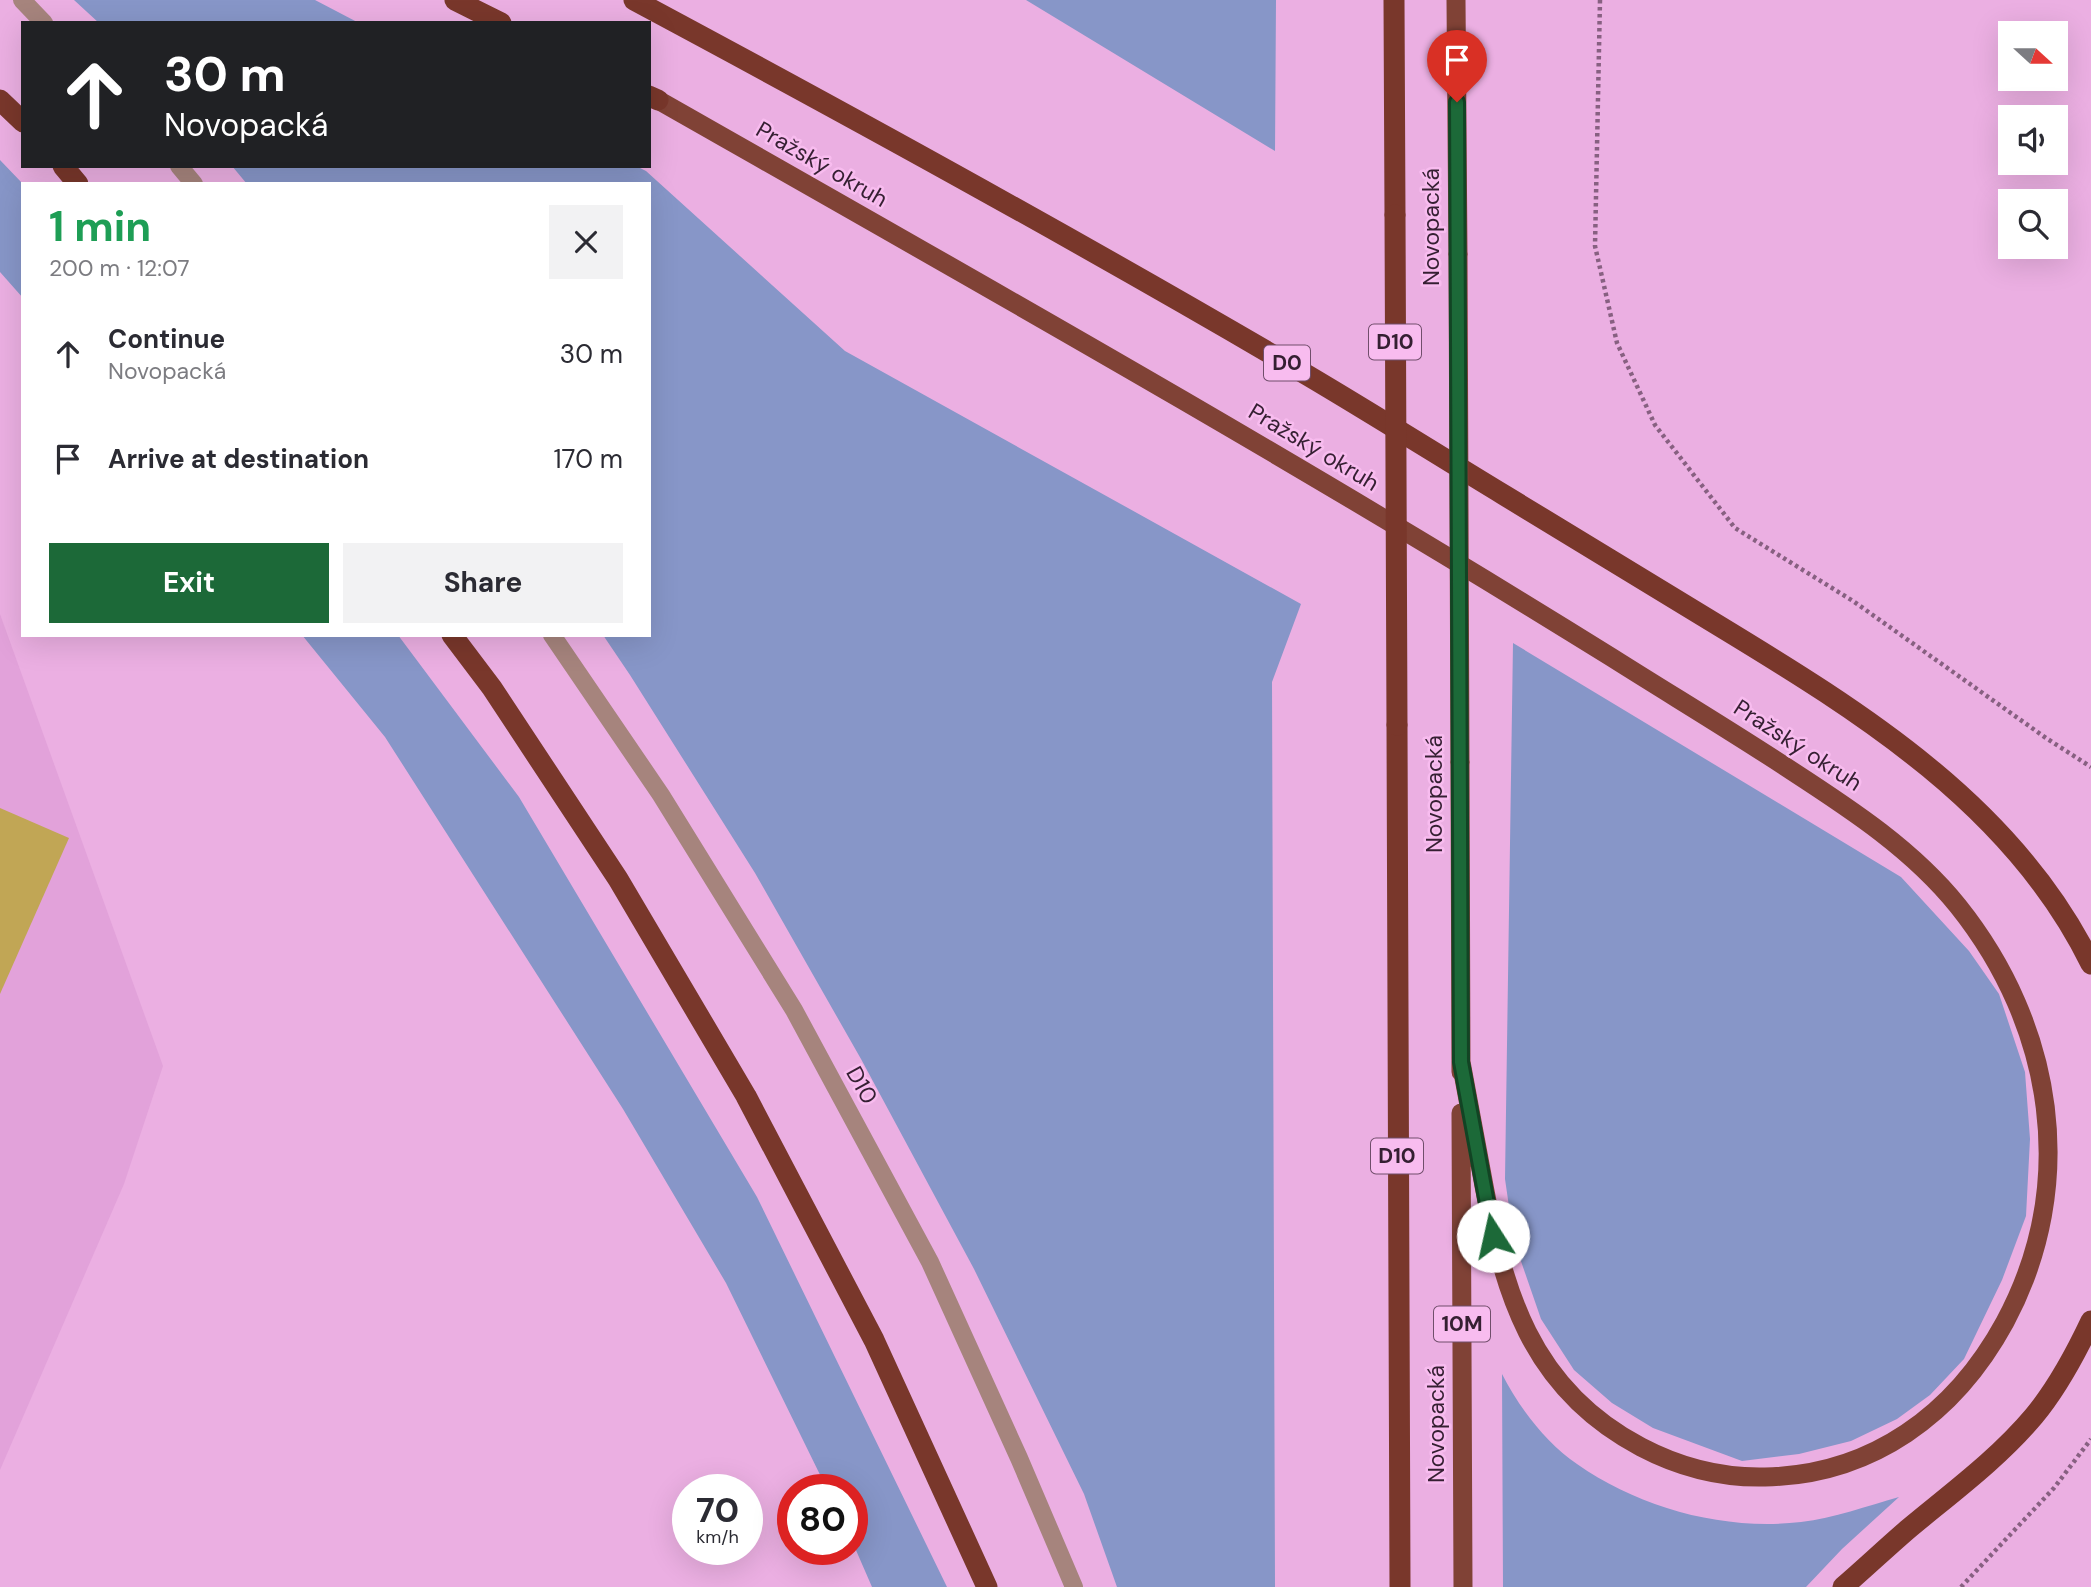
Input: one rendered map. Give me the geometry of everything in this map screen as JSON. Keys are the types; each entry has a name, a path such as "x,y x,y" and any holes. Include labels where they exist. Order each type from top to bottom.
{"highway":[{"path":"455,0 497,21"},
{"name":"D0","path":"634,0 1135,275 1298,370 1835,698 1921,760 2011,845 2064,914 2091,964"},
{"name":"Novopacká","path":"1394,0 1400,1587"},
{"name":"Novopacká","path":"1456,0 1464,1587"},
{"name":"Pražský okruh","path":"654,98 1150,380 1556,622 1825,793 1877,830 1930,876 1957,905 1998,963 2016,997 2040,1069 2045,1098 2047,1158 2044,1206 2038,1239 2016,1301 1999,1334 1959,1389 1907,1434 1847,1464 1815,1473 1748,1478 1718,1474 1659,1456 1606,1426 1582,1406 1540,1355 1512,1300 1493,1236 1461,1062"},
{"path":"0,100 21,120"},
{"path":"64,168 76,182"},
{"path":"454,637 492,688 618,879 746,1096 874,1340 988,1587"},
{"path":"1843,1587 1992,1459 2034,1417 2060,1380 2091,1321"}],"lane":[{"path":"22,0 42,21"},
{"path":"181,168 192,182"},
{"name":"D10","path":"553,637 661,795 794,1010 930,1262 1020,1458 1074,1587"}],"path":[{"path":"1600,0 1595,246 1617,343 1656,425 1735,528 1853,601 2091,767"},
{"path":"1961,1587 2054,1488 2091,1439"}],"shaded area":[{"path":"74,0 315,0 355,21 97,21"},
{"path":"1026,0 1276,0 1275,151"},
{"path":"0,160 21,182 21,296 0,272"},
{"path":"234,168 640,168 845,351 1301,604 1272,682 1275,1587 1117,1587 1084,1494 974,1269 861,1059 755,873 604,637 651,637 651,182 245,182"},
{"path":"0,614 163,1066 124,1184 0,1470"},
{"path":"304,637 399,637 519,797 757,1197 947,1587 872,1587 862,1565 868,1565 868,1474 820,1474 726,1283 623,1109 385,737"},
{"path":"1513,643 1901,877 1969,951 1999,994 2025,1072 2030,1139 2026,1216 2002,1280 1964,1359 1930,1395 1897,1419 1851,1441 1799,1454 1742,1461 1653,1428 1612,1403 1574,1370 1541,1319 1514,1241 1505,1179"},
{"path":"1502,1374 1534,1423 1554,1446 1577,1464 1628,1493 1683,1513 1742,1523 1801,1522 1838,1515 1899,1497 1842,1549 1806,1587 1503,1587"}],"building":[{"path":"0,808 69,838 0,994"}],"route":[{"path":"1457,102 1461,1062 1493,1236"}]}
